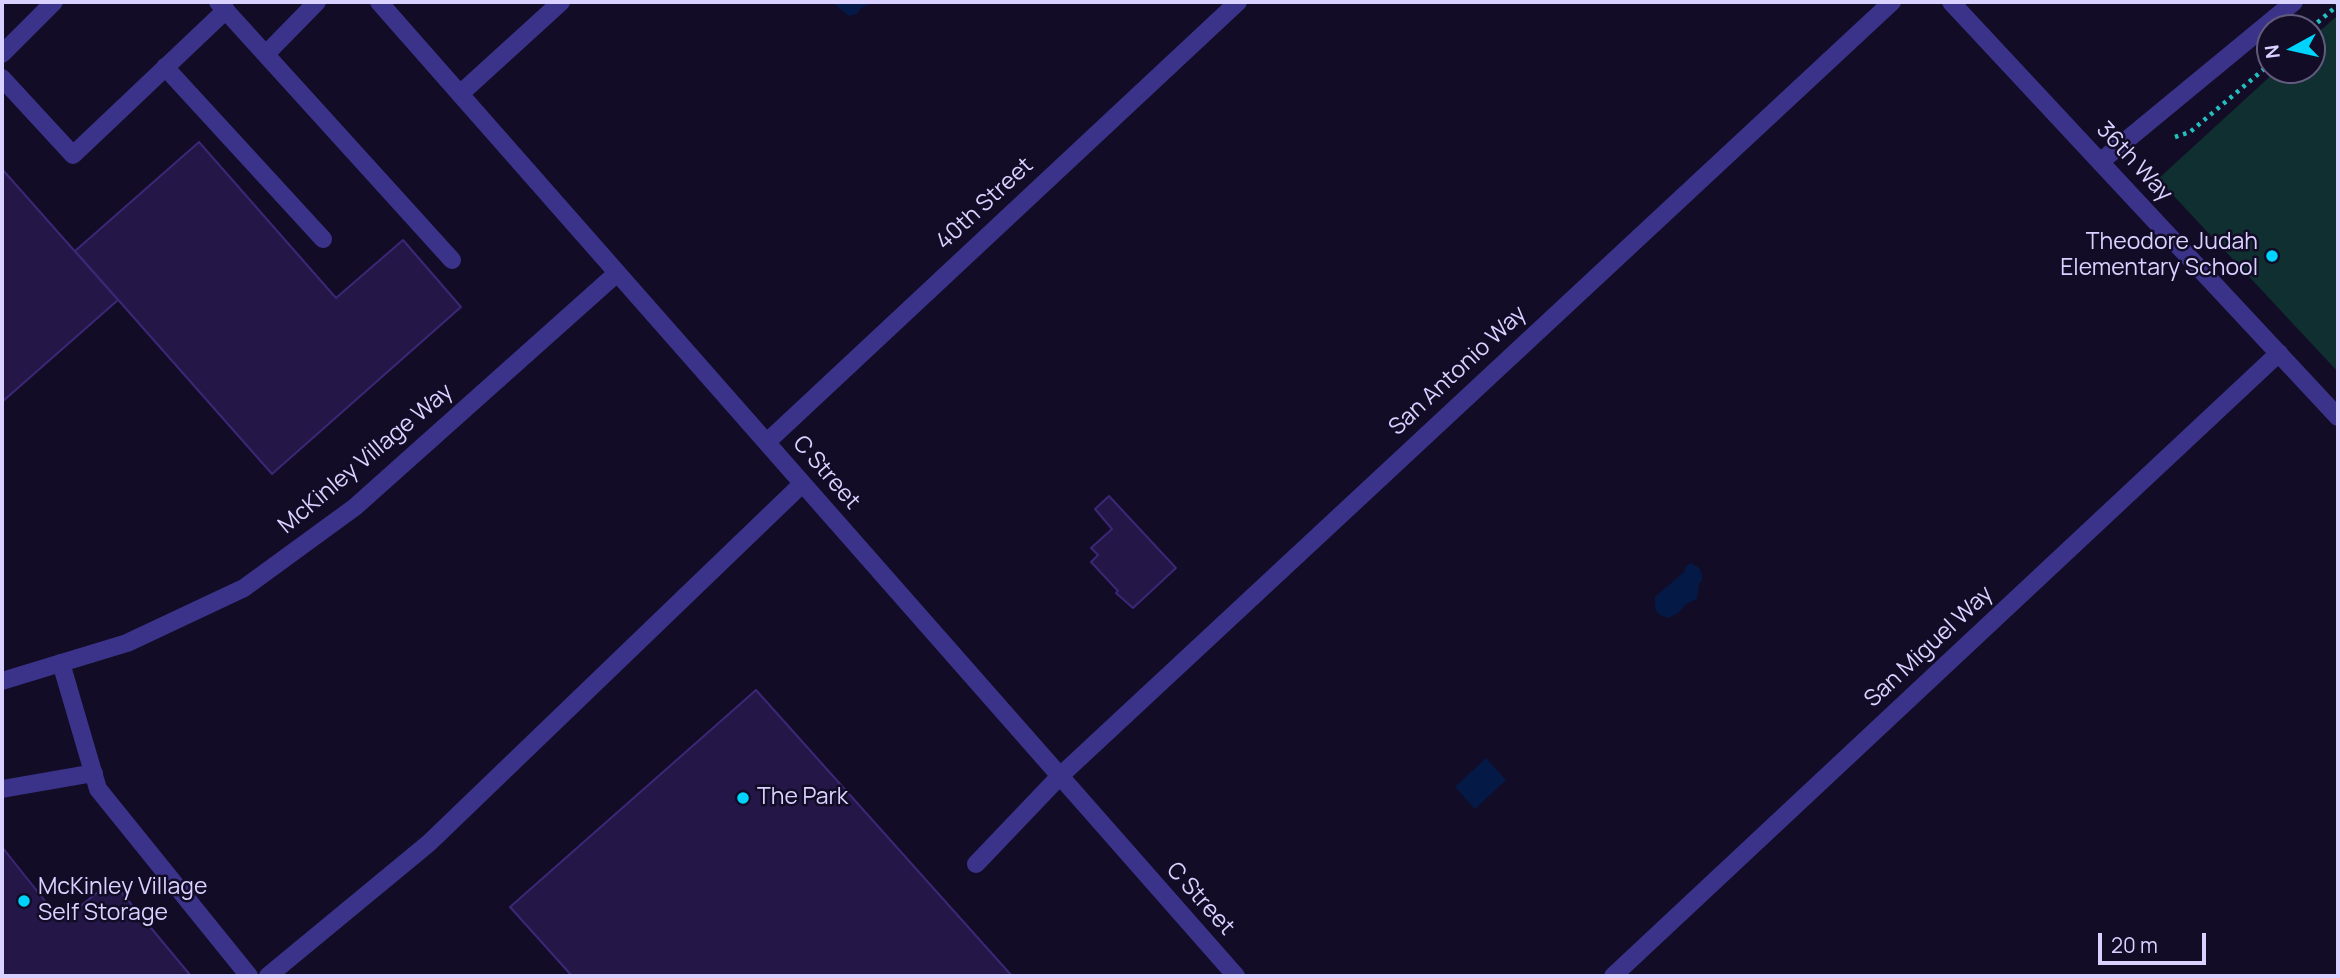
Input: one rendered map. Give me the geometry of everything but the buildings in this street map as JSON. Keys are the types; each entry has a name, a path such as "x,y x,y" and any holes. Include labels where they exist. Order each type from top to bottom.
{"street":[{"path":"2,54 54,2"},
{"path":"266,54 317,2"},
{"name":"C Street","path":"379,2 1236,976"},
{"path":"460,94 561,2"},
{"name":"40th Street","path":"766,442 1238,2"},
{"name":"San Antonio Way","path":"976,864 1059,776 1892,2"},
{"name":"36th Way","path":"1951,2 2338,417"},
{"path":"2100,162 2294,2"},
{"path":"2,78 73,155 165,67 222,6 452,260"},
{"path":"165,67 323,239"},
{"name":"McKinley Village Way","path":"2,681 127,643 244,588 355,507 616,274"},
{"name":"San Miguel Way","path":"1613,976 2279,353"},
{"path":"268,976 429,843 802,484"},
{"path":"61,663 98,789 249,976"},
{"path":"2,789 94,773"}],"green space":[{"path":"2338,15 2338,372 2158,179 2262,84 2326,84 2326,26"}],"water":[{"path":"832,2 874,2 861,8 857,14 849,16"},
{"path":"1691,563 1699,568 1702,574 1697,599 1668,618 1660,615 1655,609 1655,597"},
{"path":"1486,758 1506,780 1475,809 1455,787"}],"place":[{"name":"Theodore Judah Elementary School","path":"2272,256"},
{"name":"The Park","path":"743,798"},
{"name":"McKinley Village Self Storage","path":"24,901"}]}
